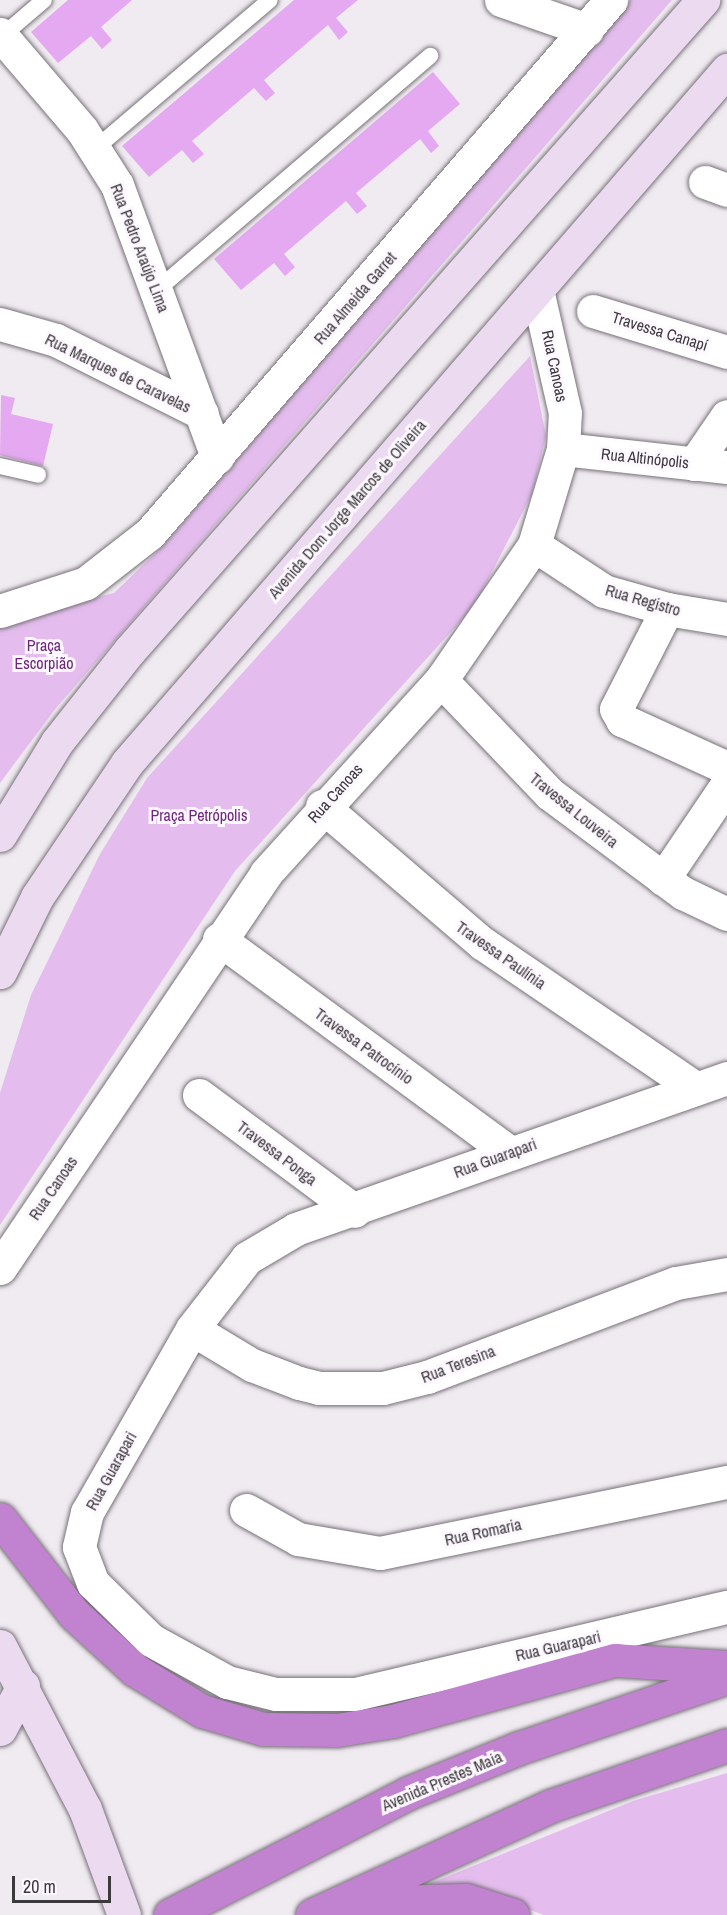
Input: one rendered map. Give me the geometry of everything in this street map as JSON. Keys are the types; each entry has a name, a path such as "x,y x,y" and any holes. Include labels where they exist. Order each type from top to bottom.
{"highway":[{"path":"0,1519 68,1606 135,1670 202,1711 262,1729 337,1730 393,1721 615,1660 727,1667"},
{"name":"Avenida Prestes Maia","path":"170,1915 408,1793 519,1748 727,1677"},
{"path":"324,1910 550,1806 727,1745"},
{"path":"324,1910 446,1899 513,1915"}],"main road":[{"path":"0,835 57,742 130,650 703,0"},
{"name":"Avenida Dom Jorge Marcos de Oliveira","path":"0,972 37,897 127,763 727,70"},
{"path":"0,1646 23,1686 85,1809 124,1915"},
{"path":"0,1729 23,1686"}],"street":[{"path":"501,0 587,30"},
{"name":"Rua Almeida Garret","path":"0,611 86,583 150,533 611,0"},
{"name":"Rua Pedro Araújo Lima","path":"1,35 96,148 126,205 217,457"},
{"name":"Rua Canoas","path":"0,1268 219,939 322,806 441,680 534,545 563,449 565,413 537,290"},
{"name":"Travessa Canapí","path":"593,311 727,352"},
{"name":"Rua Marques de Caravelas","path":"0,324 56,340 202,413"},
{"path":"694,464 727,416"},
{"name":"Rua Altinópolis","path":"563,449 727,467"},
{"name":"Rua Registro","path":"534,545 604,591 667,609 727,619"},
{"path":"667,609 616,709 622,720 727,768"},
{"name":"Travessa Louveira","path":"441,680 550,794 663,879 727,914"},
{"path":"663,879 727,783"},
{"name":"Travessa Paulínia","path":"322,806 482,943 694,1087"},
{"name":"Travessa Patrocínio","path":"219,939 509,1152"},
{"name":"Rua Guarapari","path":"727,1078 694,1087 509,1152 355,1211 296,1229 247,1258 192,1329 87,1512 79,1547 84,1570 129,1622 205,1672 276,1694 355,1694 727,1607"},
{"name":"Travessa Ponga","path":"199,1095 355,1211"},
{"name":"Rua Teresina","path":"192,1329 252,1365 299,1383 319,1388 383,1388 427,1377 676,1283 727,1274"},
{"name":"Rua Romaria","path":"246,1510 298,1539 380,1553 727,1482"}],"lane":[{"path":"1,35 44,0"},
{"path":"96,148 270,0"},
{"path":"157,290 430,56"},
{"path":"0,466 38,475"}],"green space":[{"name":"Praça Escorpião","path":"630,0 672,0 56,708 0,783 0,621 114,593 164,545"},
{"name":"Praça Petrópolis","path":"530,356 546,436 532,494 475,605 235,871 0,1225 0,1093 31,995 100,854 147,778"},
{"path":"727,1773 727,1915 544,1915 489,1895 429,1884 633,1801"}],"building":[{"path":"68,0 132,0 101,27 112,40 102,49 91,36 58,63 31,32"},
{"path":"294,0 358,0 336,18 348,32 339,40 328,25 264,80 275,93 266,101 254,88 192,141 204,154 193,163 182,150 149,177 122,146"},
{"path":"433,72 460,104 428,131 439,146 431,153 420,139 356,193 367,206 357,214 346,201 284,254 295,267 285,276 274,263 241,290 214,259"},
{"path":"1,395 15,398 11,414 53,424 43,466 0,455"}]}
